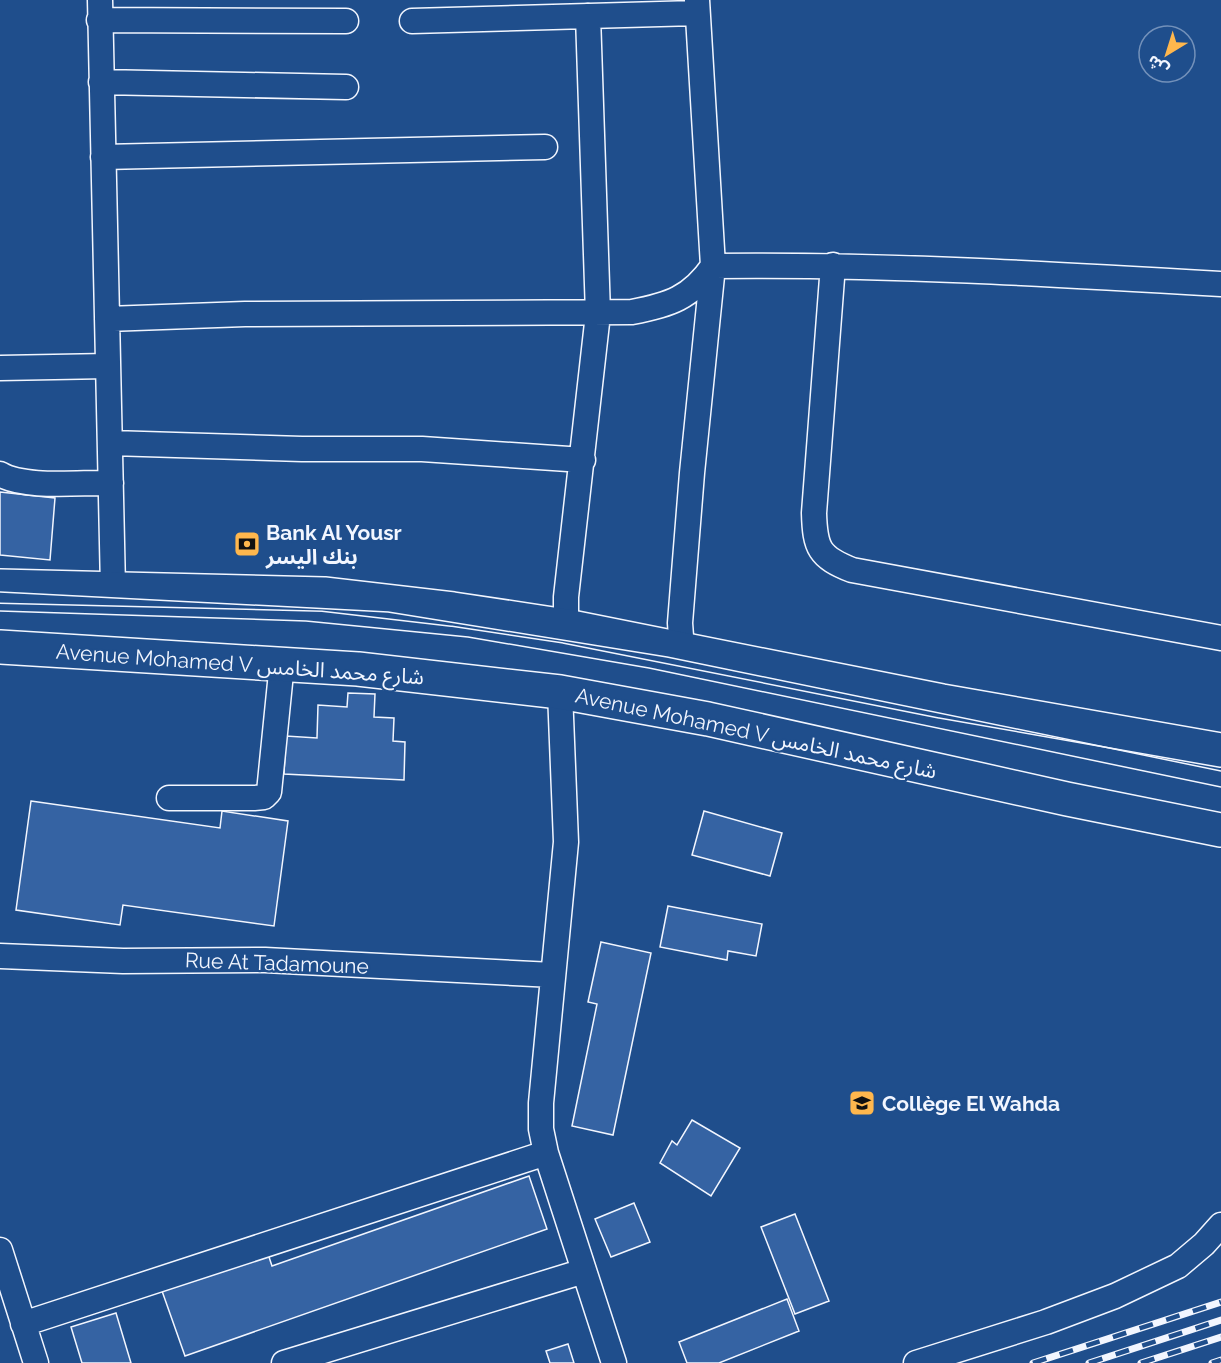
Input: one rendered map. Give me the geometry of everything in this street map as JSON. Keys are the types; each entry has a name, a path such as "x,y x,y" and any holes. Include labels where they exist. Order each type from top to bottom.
{"main road":[{"path":"0,586 324,594 566,626 942,701 1221,750"},
{"name":"Avenue Mohamed V شارع محمد الخامس","path":"0,647 358,669 560,692 708,719 1012,787 1221,830"}],"street":[{"path":"412,21 588,16 696,7 713,266 692,473 680,623 682,650"},
{"path":"113,588 100,10 346,21"},
{"path":"566,626 566,597 598,314 588,16"},
{"path":"101,82 346,87"},
{"path":"103,158 545,147"},
{"path":"713,266 833,265 996,270 1221,284"},
{"path":"833,265 814,513 818,546 831,562 852,570 1221,639"},
{"path":"107,319 407,312 598,314 632,312 670,303 695,289 713,266"},
{"path":"0,368 108,366"},
{"path":"111,443 302,449 422,449 582,460"},
{"path":"0,474 19,481 111,483"},
{"path":"169,798 264,798 269,792 282,663"},
{"path":"560,692 566,842 541,1103 541,1129 546,1153 614,1363"},
{"name":"Rue At Tadamoune","path":"0,956 123,961 265,960 554,975"},
{"path":"22,1324 546,1153"},
{"path":"916,1363 1046,1322 1115,1296 1178,1266 1204,1244 1221,1225"},
{"path":"0,1250 36,1363"},
{"path":"284,1363 584,1271"}],"building":[{"path":"0,492 55,498 50,560 0,555"},
{"path":"348,693 375,694 374,717 394,718 393,741 405,742 404,780 284,774 286,736 317,738 318,705 347,707"},
{"path":"31,801 220,828 222,811 288,821 274,926 123,905 120,925 16,910"},
{"path":"704,811 782,833 770,876 692,855"},
{"path":"668,906 762,924 756,956 728,951 727,960 660,947"},
{"path":"601,942 651,953 613,1135 572,1126 597,1004 588,1002"},
{"path":"692,1120 740,1148 711,1196 660,1163 672,1141 677,1145"},
{"path":"529,1176 547,1229 185,1356 162,1291 268,1254 272,1266"},
{"path":"634,1203 650,1242 611,1257 595,1219"},
{"path":"795,1214 829,1301 795,1314 761,1227"},
{"path":"787,1299 799,1331 719,1363 687,1363 679,1342"},
{"path":"116,1313 131,1363 82,1363 71,1327"},
{"path":"568,1344 574,1363 550,1363 546,1351"}],"tram line":[{"path":"0,592 388,612 667,657 1221,771"},
{"path":"0,611 306,621 468,637 649,668 1221,787"}],"railway":[{"path":"1033,1363 1221,1302"},
{"path":"1089,1363 1221,1320"},
{"path":"1141,1363 1221,1337"},
{"path":"1212,1363 1221,1360"}],"place":[{"name":"Bank Al Yousr بنك اليسر","path":"247,544"},
{"name":"Collège El Wahda","path":"862,1103"}]}
